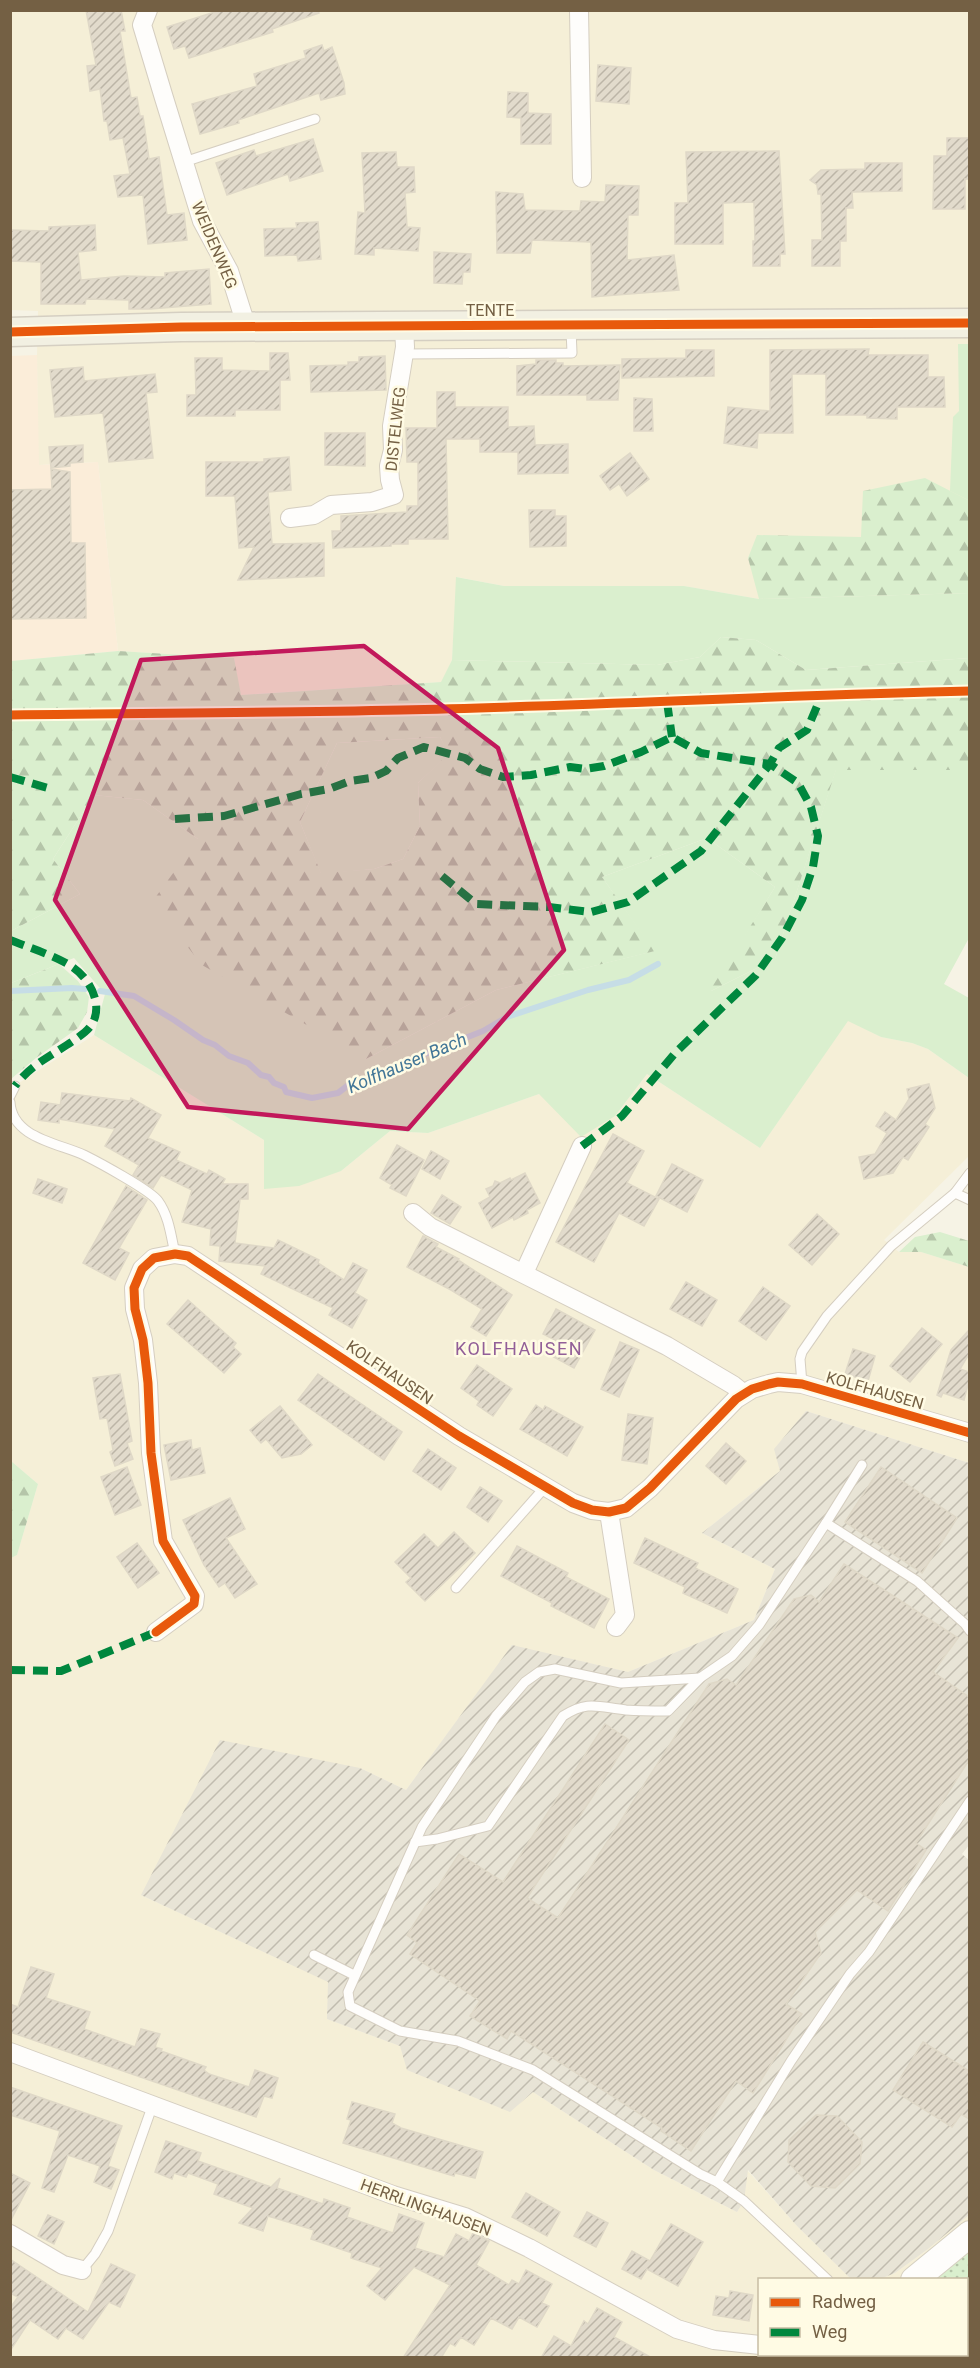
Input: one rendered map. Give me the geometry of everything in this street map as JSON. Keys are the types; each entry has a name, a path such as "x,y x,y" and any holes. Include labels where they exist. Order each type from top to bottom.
{"main road":[{"name":"TENTE","path":"10,332 170,327 247,328 404,340 571,326 760,322 969,322"}],"street":[{"name":"WEIDENWEG","path":"148,10 142,25 202,221 229,271 247,328"},
{"path":"579,10 582,178"},
{"name":"DISTELWEG","path":"290,518 314,515 332,505 372,502 394,495 389,466 393,450 392,426 404,340"},
{"path":"524,1273 582,1146"},
{"path":"413,1213 430,1227 667,1346 743,1393"},
{"path":"156,1632 194,1604 195,1596 163,1541 151,1454 145,1351 135,1309 134,1288 142,1269 154,1258 175,1254"},
{"name":"KOLFHAUSEN","path":"175,1254 188,1256 459,1436 573,1503 592,1510 609,1512 626,1508 650,1488 743,1393 778,1382 802,1384 969,1433"},
{"path":"609,1512 625,1616 616,1627"},
{"name":"HERRLINGHAUSEN","path":"10,2052 393,2195 465,2217 529,2248 677,2329 714,2340 758,2345"},
{"path":"10,2234 63,2265 82,2270"},
{"path":"916,2278 969,2234"}],"lane":[{"path":"184,162 315,120"},
{"path":"10,1096 15,1086"},
{"path":"10,1102 13,1115 26,1131 84,1155 157,1200 169,1225 175,1254"},
{"name":"KOLFHAUSEN","path":"802,1384 800,1359 802,1352 827,1316 891,1246 954,1193 969,1173"},
{"path":"954,1193 969,1200"},
{"path":"415,1842 488,1827 563,1716 577,1707 595,1704 625,1710 668,1711 700,1677 732,1656 759,1625 862,1466"},
{"path":"456,1588 546,1486"},
{"path":"826,1523 917,1581 965,1624 969,1632"},
{"path":"700,1677 621,1683 555,1669 539,1672 525,1683 496,1716 447,1786 415,1842 354,1976 348,1992 350,2006 400,2031 458,2041 533,2070 700,2174 717,2182 744,2201 826,2278"},
{"path":"717,2182 792,2061 850,1974 888,1926 969,1801"},
{"path":"314,1955 354,1976"},
{"path":"82,2270 95,2254 108,2231 152,2106"}],"highlighted area":[{"path":"364,646 498,748 564,950 408,1129 188,1107 55,900 141,660"}],"shaded area":[{"path":"10,11 969,11 969,593 759,599 684,586 504,586 457,577 452,660 442,682 240,695 234,658 118,651 98,462 38,465 38,311 11,310"},
{"path":"37,355 39,465 98,462 118,651 11,661 10,356"},
{"path":"848,1020 881,1037 912,1043 928,1049 969,1078 969,1156 884,1240 899,1252 921,1252 969,1267 969,1463 806,1411 780,1471 702,1533 775,1569 754,1620 628,1672 512,1646 406,1790 360,1768 141,1895 329,1982 327,2019 400,2046 408,2070 510,2111 533,2092 654,2170 737,2212 744,2201 747,2170 797,2226 850,2278 758,2278 758,2356 968,2356 968,2278 882,2278 895,2273 928,2249 969,2215 969,2357 11,2357 10,1558 17,1555 38,1484 11,1461 11,1088 94,1035 264,1140 264,1188 341,1171 390,1131 428,1133 539,1094 615,1116 647,1074 760,1148"},
{"path":"806,1411 969,1463 970,1844 962,1854 970,1861 969,2215 928,2249 895,2273 882,2278 850,2278 797,2226 748,2170 744,2201 737,2212 654,2170 533,2092 510,2112 407,2070 400,2046 327,2019 328,1982 141,1895 220,1740 360,1768 406,1790 512,1645 628,1672 754,1620 775,1569 702,1533 780,1471 774,1449"}],"green space":[{"path":"958,344 969,344 969,517 968,500 950,491 953,417 959,411"},
{"path":"925,478 968,500 969,593 759,599 748,558 757,535 861,537 863,491"},
{"path":"456,577 504,586 684,586 759,599 969,593 969,658 806,670 756,640 721,637 700,657 657,665 452,660"},
{"path":"721,637 756,640 806,670 969,658 970,770 836,770 775,959 709,992 775,887 707,838 602,877 655,951 496,990 366,1059 202,965 152,902 198,839 143,800 94,795 53,859 80,894 11,931 11,661 118,651 234,658 241,695 441,682 452,660 657,665 700,657","holes":["440,737 448,754 418,783 420,826 403,859 374,869 321,873 300,822 337,743"]},
{"path":"440,737 449,754 418,783 420,826 403,859 374,869 321,874 300,822 337,743"},
{"path":"836,769 969,770 969,938 944,984 969,998 969,1078 928,1049 912,1043 881,1037 848,1021 760,1148 647,1074 615,1116 581,1137 539,1094 428,1133 390,1131 341,1171 299,1186 264,1189 264,1140 94,1035 105,994 74,958 11,983 11,931 80,894 53,859 94,795 143,800 198,839 366,1059 496,990 654,951 602,877 707,838 775,887 711,991 775,959"},
{"path":"59,964 78,981 89,997 87,1012 78,1028 11,1079 11,983"},
{"path":"940,1232 969,1241 969,1267 921,1252 899,1252 915,1237"},
{"path":"11,1461 38,1484 17,1555 11,1558"},
{"path":"969,2251 969,2357 888,2358 888,2356 968,2356 968,2278 937,2278"}],"building":[{"path":"86,10 121,10 125,31 120,31 131,98 137,97 140,116 143,116 149,159 159,157 167,215 184,213 187,240 148,244 143,195 118,197 114,176 130,174 123,138 110,140 107,121 104,121 100,89 90,91 87,66 96,65"},
{"path":"221,10 318,10 319,13 272,29 273,32 189,58 185,46 174,49 167,27"},
{"path":"322,45 324,51 332,47 344,83 345,94 321,100 319,93 238,120 239,123 200,134 192,104 257,86 254,74 306,58 304,51"},
{"path":"598,65 631,68 629,104 596,101"},
{"path":"508,92 528,93 528,113 551,114 551,144 521,144 521,118 507,117"},
{"path":"947,138 969,138 969,179 965,179 965,209 933,209 934,156 947,156"},
{"path":"313,139 323,171 290,181 288,174 227,195 216,163 254,150 256,156"},
{"path":"779,151 785,254 780,254 780,266 753,266 754,202 723,203 723,244 675,244 675,203 688,203 686,152"},
{"path":"396,152 397,167 414,167 415,192 405,193 407,227 420,228 418,251 374,248 374,255 355,254 358,212 365,213 362,153"},
{"path":"865,163 902,163 902,191 852,192 853,208 846,208 846,241 840,241 840,266 812,266 812,240 822,240 821,194 818,194 817,185 810,180 821,170 865,169"},
{"path":"606,185 639,186 638,215 628,215 627,260 674,255 679,290 592,297 591,242 532,240 530,253 497,253 496,192 523,194 525,210 580,211 581,201 605,202"},
{"path":"318,222 321,259 298,261 297,255 265,256 264,229 297,228 296,223"},
{"path":"95,225 96,250 78,252 81,280 124,276 165,277 165,273 209,269 211,304 129,309 129,300 86,299 85,304 41,304 41,262 10,261 10,230 49,231 49,227"},
{"path":"434,252 471,254 470,272 463,272 462,284 434,283"},
{"path":"869,349 868,355 928,355 928,377 944,377 945,407 897,407 897,419 867,418 867,415 826,415 826,374 792,374 793,433 758,433 757,448 724,443 728,407 770,411 770,350"},
{"path":"686,350 714,350 714,376 622,378 622,359 686,358"},
{"path":"270,353 288,353 290,380 280,380 280,410 235,410 235,416 187,416 187,395 196,395 195,358 222,358 222,370 270,371"},
{"path":"385,356 386,390 311,392 310,366 348,365 348,362 359,362 359,357"},
{"path":"536,360 556,360 556,363 563,363 563,366 620,365 618,400 587,400 587,395 517,395 517,366 536,364"},
{"path":"83,367 84,381 155,374 157,392 146,393 153,458 109,462 103,413 55,417 50,370"},
{"path":"437,392 455,392 455,407 508,407 508,427 534,426 535,445 568,444 568,473 518,474 518,452 480,452 480,439 446,439 448,539 408,539 408,544 333,548 332,531 341,531 341,516 407,512 407,506 418,506 418,462 407,462 406,428 437,428"},
{"path":"634,398 652,399 653,431 634,431"},
{"path":"325,433 365,433 365,466 325,465"},
{"path":"83,445 83,462 51,468 49,447"},
{"path":"630,453 649,479 627,496 619,484 610,490 600,476"},
{"path":"289,457 291,490 268,492 272,544 324,543 324,576 238,580 254,547 239,548 235,496 206,496 206,462 264,462 264,459"},
{"path":"51,469 70,472 71,543 85,543 86,618 10,619 10,490 52,489"},
{"path":"529,510 555,510 555,516 566,516 566,546 530,547"},
{"path":"929,1084 935,1108 925,1124 929,1127 908,1160 903,1157 893,1173 864,1179 859,1157 875,1154 887,1133 876,1126 885,1112 896,1120 909,1099 907,1089"},
{"path":"62,1093 130,1101 131,1098 161,1115 148,1138 180,1152 176,1160 207,1174 209,1170 225,1179 222,1184 248,1184 248,1199 240,1199 235,1243 274,1248 278,1240 319,1260 318,1263 344,1280 353,1263 367,1270 355,1293 367,1300 352,1328 329,1315 333,1308 261,1274 265,1266 219,1261 220,1246 210,1245 211,1229 182,1222 192,1190 161,1175 153,1188 133,1175 139,1165 105,1146 115,1129 59,1119 59,1123 38,1120 41,1102 60,1105"},
{"path":"613,1134 644,1151 627,1183 659,1199 644,1226 619,1213 594,1262 556,1242"},
{"path":"397,1145 424,1160 406,1196 390,1188 392,1185 380,1178"},
{"path":"431,1151 449,1161 440,1179 422,1169"},
{"path":"672,1164 703,1180 687,1212 656,1196"},
{"path":"525,1173 540,1203 527,1210 528,1213 514,1220 513,1217 492,1228 479,1203 490,1197 486,1189 493,1186 495,1181 500,1183"},
{"path":"38,1179 67,1189 62,1203 33,1193"},
{"path":"126,1186 147,1200 119,1248 129,1253 115,1280 83,1263"},
{"path":"442,1195 461,1207 450,1224 431,1213"},
{"path":"817,1214 839,1234 812,1265 789,1245"},
{"path":"423,1236 438,1244 436,1247 459,1259 512,1295 486,1336 471,1327 482,1309 407,1267"},
{"path":"686,1282 717,1300 702,1326 670,1309"},
{"path":"763,1287 790,1306 766,1340 739,1321"},
{"path":"188,1300 236,1343 233,1347 241,1354 224,1373 167,1324"},
{"path":"556,1309 595,1330 574,1368 550,1355 557,1341 543,1334"},
{"path":"922,1328 942,1344 910,1382 890,1366"},
{"path":"969,1330 969,1354 960,1369 969,1372 964,1400 943,1393 941,1397 937,1395 951,1350"},
{"path":"620,1342 639,1350 619,1397 601,1389"},
{"path":"853,1349 875,1356 868,1381 845,1374"},
{"path":"477,1365 512,1389 493,1416 477,1405 479,1401 461,1388"},
{"path":"120,1374 132,1441 127,1443 133,1459 115,1466 110,1452 113,1450 107,1418 100,1419 93,1378"},
{"path":"318,1374 402,1432 384,1460 298,1400"},
{"path":"536,1405 543,1410 545,1406 583,1427 567,1456 520,1429"},
{"path":"280,1406 312,1445 301,1454 282,1458 266,1439 261,1443 250,1430"},
{"path":"628,1414 653,1418 647,1464 622,1460"},
{"path":"191,1440 192,1450 200,1448 205,1473 171,1480 164,1445"},
{"path":"726,1443 746,1461 726,1484 706,1466"},
{"path":"428,1449 456,1468 441,1490 413,1471"},
{"path":"127,1467 141,1505 115,1515 101,1477"},
{"path":"881,1467 957,1518 922,1573 845,1522"},
{"path":"480,1487 502,1501 488,1522 467,1507"},
{"path":"230,1498 245,1529 226,1538 257,1584 235,1598 225,1583 219,1587 204,1565 183,1520"},
{"path":"454,1532 475,1553 425,1601 406,1582 411,1578 395,1562 424,1534 438,1548"},
{"path":"645,1538 698,1563 695,1568 738,1589 727,1613 683,1593 685,1587 634,1563"},
{"path":"137,1543 159,1573 138,1588 117,1557"},
{"path":"517,1546 568,1573 566,1577 609,1599 594,1628 501,1576"},
{"path":"844,1564 958,1638 933,1672 969,1697 969,1760 916,1843 926,1850 888,1911 857,1890 815,1932 821,1953 786,2004 802,2014 753,2093 736,2081 691,2151 661,2131 662,2128 511,2031 507,2039 470,2016 480,2001 410,1954 417,1943 407,1935 459,1854 503,1882 605,1724 629,1740 527,1898 558,1918 709,1684 727,1679 736,1685 794,1599 811,1595 819,1602"},
{"path":"31,1967 54,1974 46,1998 90,2012 84,2029 135,2047 141,2029 160,2034 155,2047 206,2067 204,2070 209,2074 249,2087 255,2070 278,2078 272,2098 264,2096 256,2117 10,2032 10,2004 18,2007"},
{"path":"923,2042 969,2071 969,2119 961,2114 952,2127 893,2090"},
{"path":"10,2087 122,2126 108,2166 119,2170 111,2189 94,2182 100,2166 68,2155 54,2192 42,2188 60,2131 10,2115"},
{"path":"352,2102 395,2114 392,2123 401,2128 483,2152 475,2178 455,2173 454,2176 343,2143 351,2120 347,2119"},
{"path":"816,2115 837,2116 862,2142 860,2164 835,2188 811,2186 788,2162 789,2140"},
{"path":"166,2141 201,2153 198,2161 271,2187 280,2178 277,2188 323,2204 324,2199 350,2208 347,2217 393,2233 399,2214 424,2223 415,2248 444,2257 456,2234 469,2241 473,2233 489,2241 476,2265 509,2285 512,2280 519,2284 526,2270 552,2284 542,2303 549,2306 537,2327 519,2317 512,2329 491,2318 474,2345 461,2337 455,2346 450,2343 441,2358 403,2358 450,2285 414,2267 385,2300 367,2286 382,2268 351,2258 352,2253 311,2239 314,2230 268,2216 263,2231 239,2223 253,2208 214,2194 218,2184 188,2173 186,2177 174,2173 172,2179 155,2172"},
{"path":"10,2173 30,2183 10,2222"},
{"path":"526,2193 560,2212 547,2236 512,2217"},
{"path":"587,2212 608,2223 596,2247 574,2236"},
{"path":"48,2215 64,2222 54,2244 38,2236"},
{"path":"671,2224 703,2242 678,2286 647,2269 641,2279 622,2269 632,2251 650,2261"},
{"path":"10,2259 88,2312 111,2264 135,2275 120,2307 109,2302 83,2339 66,2328 58,2339 30,2320 10,2351 10,2308 18,2297 10,2293"},
{"path":"730,2291 753,2295 749,2321 713,2315 716,2296 729,2298"},
{"path":"597,2308 622,2322 614,2337 652,2358 541,2358 554,2336 571,2346 584,2321 588,2324"}],"waterway":[{"name":"Kolfhauser Bach","path":"100,991 134,996 203,1040 215,1045 229,1056 248,1063 261,1075 269,1077 274,1083 284,1087 286,1092 312,1098 338,1093 351,1083 363,1083 375,1079 397,1065 483,1031 507,1017 588,990 629,980 658,964"},
{"name":"Kolfhauser Bach","path":"10,991 85,989"}],"marked path":[{"path":"582,1146 622,1116 676,1052 756,975 782,938 802,900 813,867 818,836 811,807 798,783 770,764 779,748 807,730 822,694"},
{"path":"667,702 672,737"},
{"path":"175,819 224,816 301,794 329,789 350,781 371,778 386,771 398,758 424,747 465,758 480,769 503,777 531,775 570,767 585,769 604,766 672,737 701,753 770,764 701,851 628,902 591,912 549,907 476,904 442,876"},
{"path":"10,777 48,788"},
{"path":"10,940 57,958 79,972 91,988 96,1006 92,1024 85,1032 39,1063 15,1086"},
{"path":"10,1670 61,1671 156,1632"}],"cycle path":[{"path":"10,332 181,327 970,323"},
{"path":"10,715 401,710 970,691"},
{"path":"156,1632 194,1604 195,1596 163,1541 151,1453 148,1383 143,1340 135,1309 134,1288 142,1269 154,1258 175,1254 188,1256 459,1436 573,1503 592,1510 609,1512 626,1508 650,1488 736,1399 752,1389 778,1382 802,1384 970,1433"}],"district":[{"name":"KOLFHAUSEN","path":"519,1349"}]}
